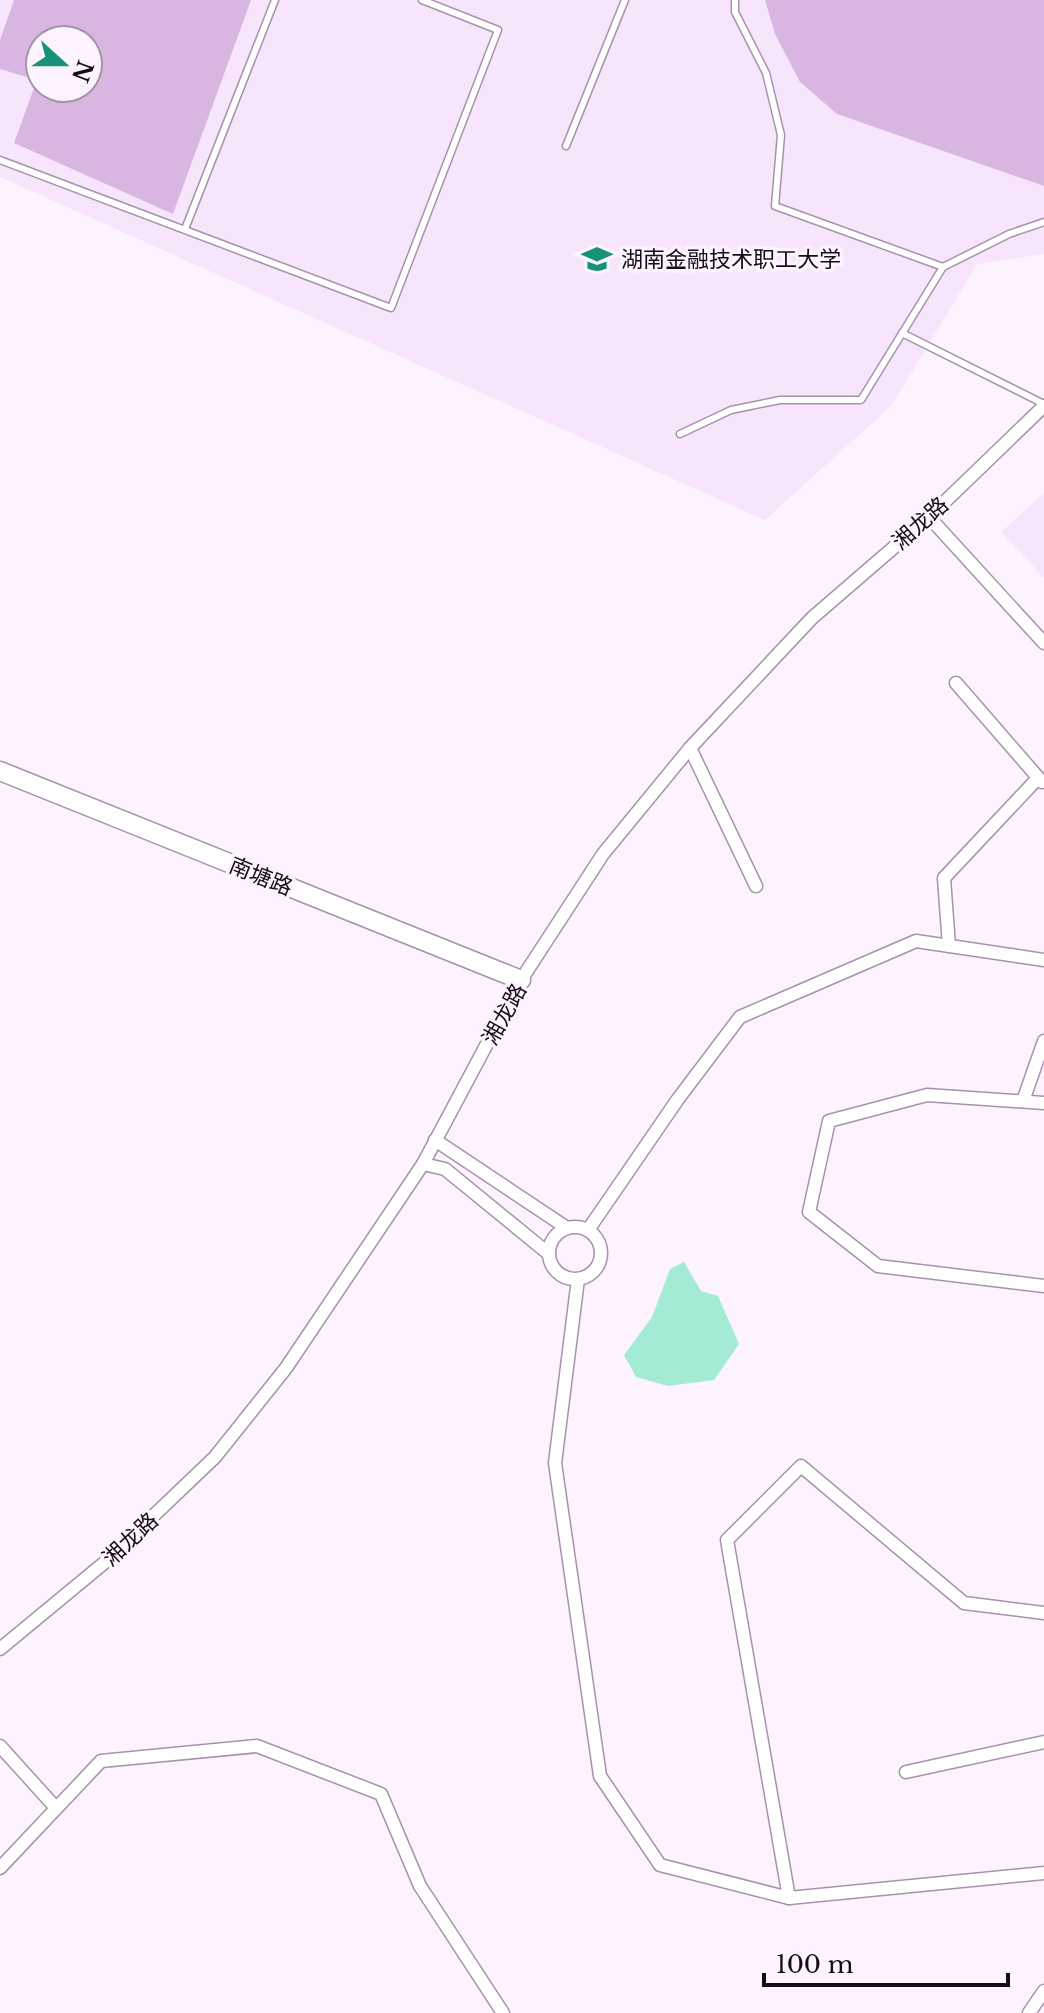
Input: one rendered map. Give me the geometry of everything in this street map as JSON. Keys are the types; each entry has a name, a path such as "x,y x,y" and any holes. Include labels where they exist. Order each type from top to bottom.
{"street":[{"name":"湘龙路","path":"0,1649 104,1563 215,1457 286,1368 423,1164 521,980 603,854 690,748 812,618 929,517 1044,405"},
{"path":"929,517 1044,643"},
{"path":"949,946 944,878 1041,781 956,683"},
{"path":"690,748 756,886"},
{"name":"南塘路","path":"0,771 521,980"},
{"path":"588,1230 678,1099 740,1017 916,941 1044,960"},
{"path":"1023,1101 1044,1041"},
{"path":"1044,1103 927,1095 829,1121 809,1212 878,1266 1044,1286"},
{"path":"435,1140 567,1228"},
{"path":"423,1164 445,1169 549,1254"},
{"path":"567,1228 588,1230 599,1242 601,1259 591,1274 578,1279 565,1278 551,1266 549,1254 552,1240 567,1228"},
{"path":"578,1279 555,1463 600,1776 660,1865 789,1898 1044,1873"},
{"path":"789,1898 727,1540 801,1466 964,1603 1044,1613"},
{"path":"906,1772 1044,1742"},
{"path":"0,1746 56,1808"},
{"path":"0,1868 101,1761 257,1746 381,1794 420,1886 503,2013"},
{"path":"1029,2013 1044,1991"}],"lane":[{"path":"185,229 275,0"},
{"path":"0,160 391,308 498,30 422,0"},
{"path":"566,146 625,0"},
{"path":"735,0 735,12 766,73 781,135 775,206 943,267"},
{"path":"680,434 731,410 780,400 861,400 943,267 1000,238 1044,222"},
{"path":"902,333 1044,405"}],"shaded area":[{"name":"湖南金融技术职工大学","path":"0,0 1044,0 1044,254 977,264 892,405 765,520 0,177"},
{"path":"14,0 251,0 173,214 14,143 28,104 104,104 104,24 24,24 24,76 0,69 0,40"},
{"path":"765,0 1044,0 1044,186 837,114 800,82 775,34"},
{"path":"1044,493 1044,578 1001,532"},
{"path":"684,1262 701,1291 718,1296 739,1344 714,1380 668,1386 636,1377 624,1355 652,1317 670,1269"}],"place":[{"name":"湖南金融技术职工大学","path":"597,259"}]}
